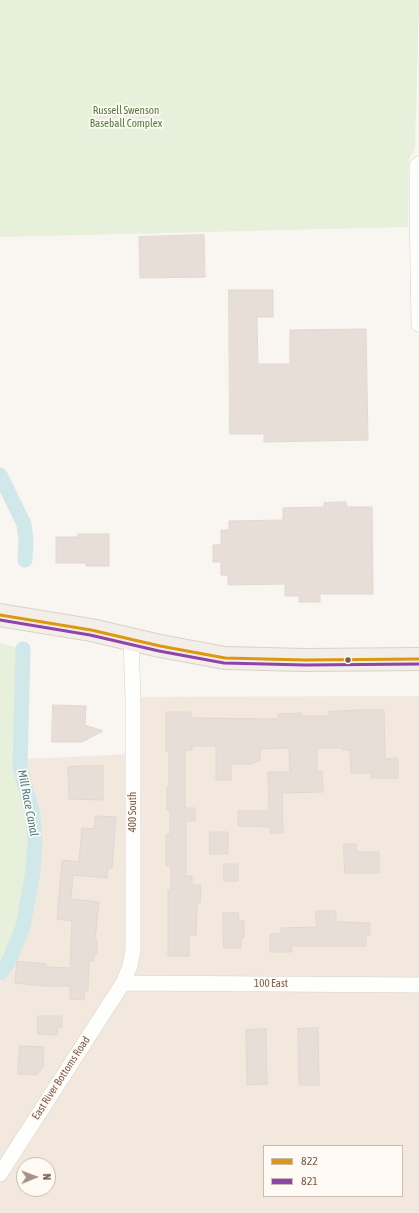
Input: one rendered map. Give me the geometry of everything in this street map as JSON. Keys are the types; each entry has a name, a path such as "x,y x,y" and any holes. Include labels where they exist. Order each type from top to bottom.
{"main road":[{"path":"0,615 91,630 225,658 297,660 419,658"}],"street":[{"path":"419,164 417,166 417,204 419,324"},
{"name":"400 South","path":"123,983 130,966 133,950 133,697 131,639"},
{"name":"100 East","path":"123,983 419,985"},
{"name":"East River Bottoms Road","path":"0,1174 123,983"}],"shaded area":[{"path":"419,696 419,1213 0,1213 0,983 23,927 35,841 33,800 27,759 133,754 133,697"}],"green space":[{"name":"Russell Swenson Baseball Complex","path":"0,0 419,0 415,148 409,159 408,227 0,237"},
{"path":"0,643 23,649 20,767 33,815 35,841 33,871 23,927 8,963 0,973"}],"building":[{"path":"204,235 205,277 140,278 139,237"},
{"path":"229,290 273,290 273,317 257,317 258,364 290,364 290,330 366,329 368,440 264,442 264,434 230,434"},
{"path":"346,502 347,507 372,507 373,594 320,594 320,602 299,602 299,596 285,596 285,584 228,585 228,575 221,575 221,562 213,562 213,545 221,545 221,530 229,530 229,521 283,520 283,508 324,507 324,503"},
{"path":"78,534 109,534 109,566 86,566 86,563 56,563 56,537 78,537"},
{"path":"53,705 86,706 85,725 103,731 82,742 52,742"},
{"path":"384,710 385,759 398,758 398,778 371,778 371,773 351,773 350,750 343,750 343,748 317,748 317,771 322,771 323,792 282,793 283,833 270,833 270,827 238,826 238,811 269,811 268,772 290,772 289,748 260,749 260,760 252,764 231,764 231,780 216,780 216,746 192,746 192,750 185,750 185,808 195,808 195,821 186,821 186,876 192,876 192,885 201,885 200,903 197,903 196,935 189,935 189,956 168,956 168,890 171,890 171,866 166,866 166,835 170,835 170,810 167,810 167,787 169,787 169,751 166,751 166,712 191,712 191,718 278,719 278,714 302,713 302,716 329,716 329,712"},
{"path":"103,766 103,800 69,799 68,767"},
{"path":"96,816 116,817 112,868 108,868 107,878 73,875 71,899 99,902 95,940 97,940 97,954 94,954 94,961 89,961 88,991 85,991 84,1000 70,999 70,986 44,986 15,983 17,961 46,964 46,967 70,968 72,921 57,919 62,860 79,862 82,828 94,829"},
{"path":"210,832 228,832 228,854 210,854"},
{"path":"344,844 356,844 356,852 379,852 379,873 345,873"},
{"path":"224,864 238,864 238,881 224,881"},
{"path":"316,911 336,911 336,922 370,923 370,935 366,935 366,946 291,946 292,952 270,952 270,934 281,933 281,928 316,927"},
{"path":"223,913 238,913 239,921 244,921 244,938 241,938 241,948 224,948"},
{"path":"38,1016 62,1016 62,1027 58,1027 57,1035 38,1034"},
{"path":"318,1028 319,1085 299,1085 298,1029"},
{"path":"266,1029 267,1084 247,1085 246,1030"},
{"path":"20,1046 44,1047 43,1067 37,1075 18,1074"}],"waterway":[{"name":"Mill Race Canal","path":"0,475 24,524 26,540 25,560"},
{"name":"Mill Race Canal","path":"0,973 8,963 23,927 33,871 35,841 33,815 20,767 23,649"}],"transit line":[{"name":"822","path":"0,615 91,630 160,646 225,658 305,660 419,659"},
{"name":"821","path":"0,620 90,635 159,651 224,663 305,665 419,664"}]}
